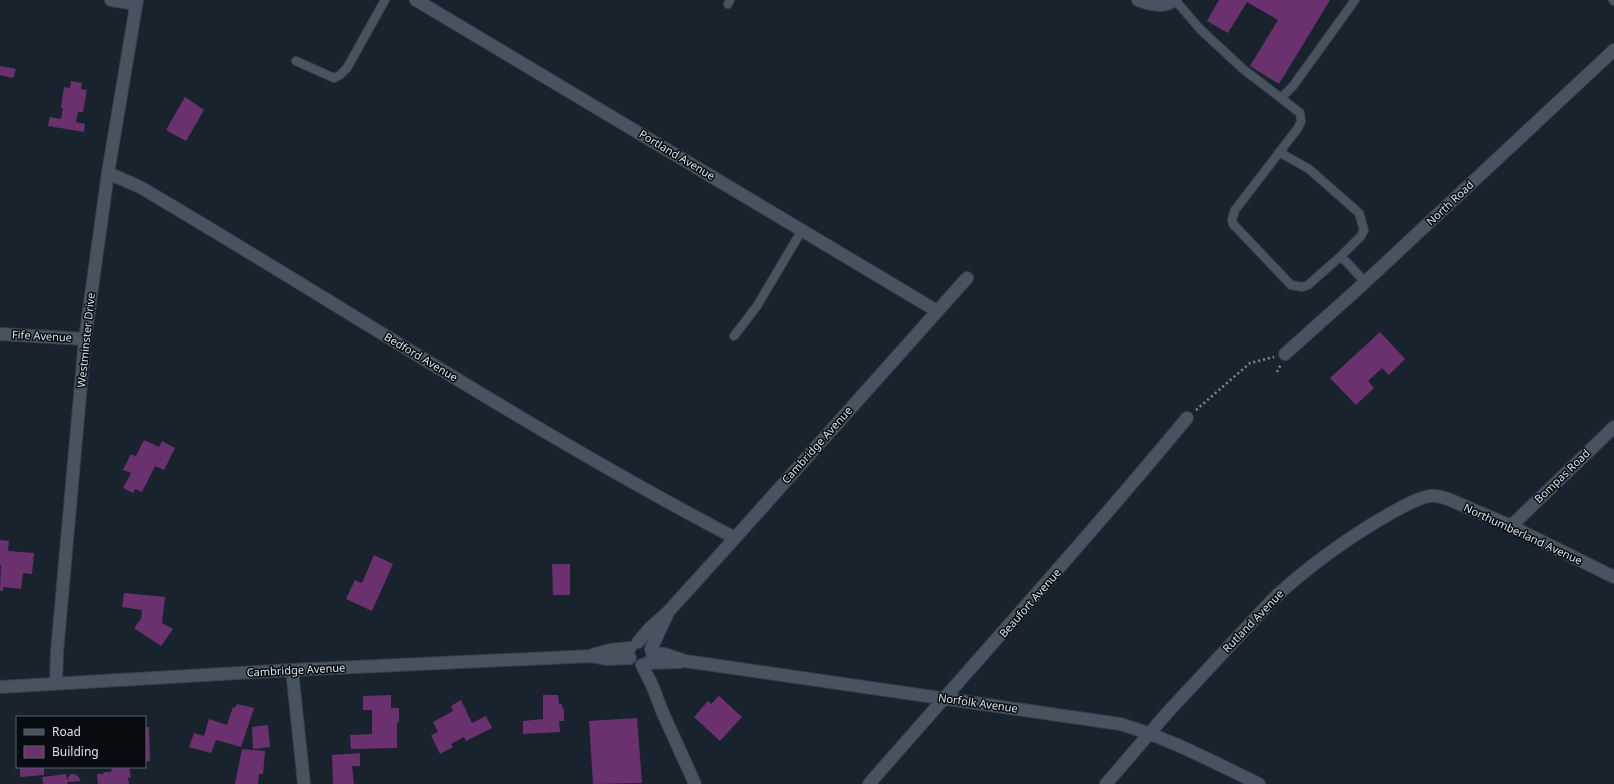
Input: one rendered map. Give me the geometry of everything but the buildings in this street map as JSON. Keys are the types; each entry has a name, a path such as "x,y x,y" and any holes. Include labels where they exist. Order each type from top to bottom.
{"street":[{"path":"112,0 137,2"},
{"name":"Portland Avenue","path":"416,0 937,311"},
{"path":"1138,0 1160,6 1169,4 1175,0"},
{"name":"Westminster Drive","path":"56,684 57,652 85,339 108,173 137,2"},
{"name":"North Road","path":"1285,354 1614,50"},
{"name":"Bedford Avenue","path":"108,173 145,190 469,386 667,502 735,538"},
{"name":"Cambridge Avenue","path":"0,687 292,670 591,656 608,659 640,655 650,628 668,612 967,278"},
{"name":"Fife Avenue","path":"0,334 85,339"},
{"name":"Beaufort Avenue","path":"869,784 1116,503 1187,418"},
{"name":"Bompas Road","path":"1511,526 1614,427"},
{"name":"Northumberland Avenue","path":"1430,496 1438,496 1448,499 1511,526 1614,577"},
{"name":"Rutland Avenue","path":"1106,784 1149,733 1258,613 1293,580 1362,530 1405,505 1430,496"},
{"name":"Norfolk Avenue","path":"640,655 664,654 685,660 1101,721 1149,733 1180,746 1259,784"},
{"path":"640,655 657,699 695,784"},
{"path":"292,670 304,784"}],"lane":[{"path":"296,61 334,78 340,75 347,68 385,0"},
{"path":"1175,0 1200,29 1243,69 1300,113 1301,121 1298,128 1279,152 1234,210 1232,220 1233,224 1285,280 1296,287 1302,287 1308,285 1341,256 1361,236 1364,230 1359,213 1309,169 1279,152"},
{"path":"1281,98 1293,86 1355,0"},
{"path":"734,336 756,306 802,230"},
{"path":"1341,256 1364,282"}],"path":[{"path":"1187,418 1250,363 1285,354"}]}
